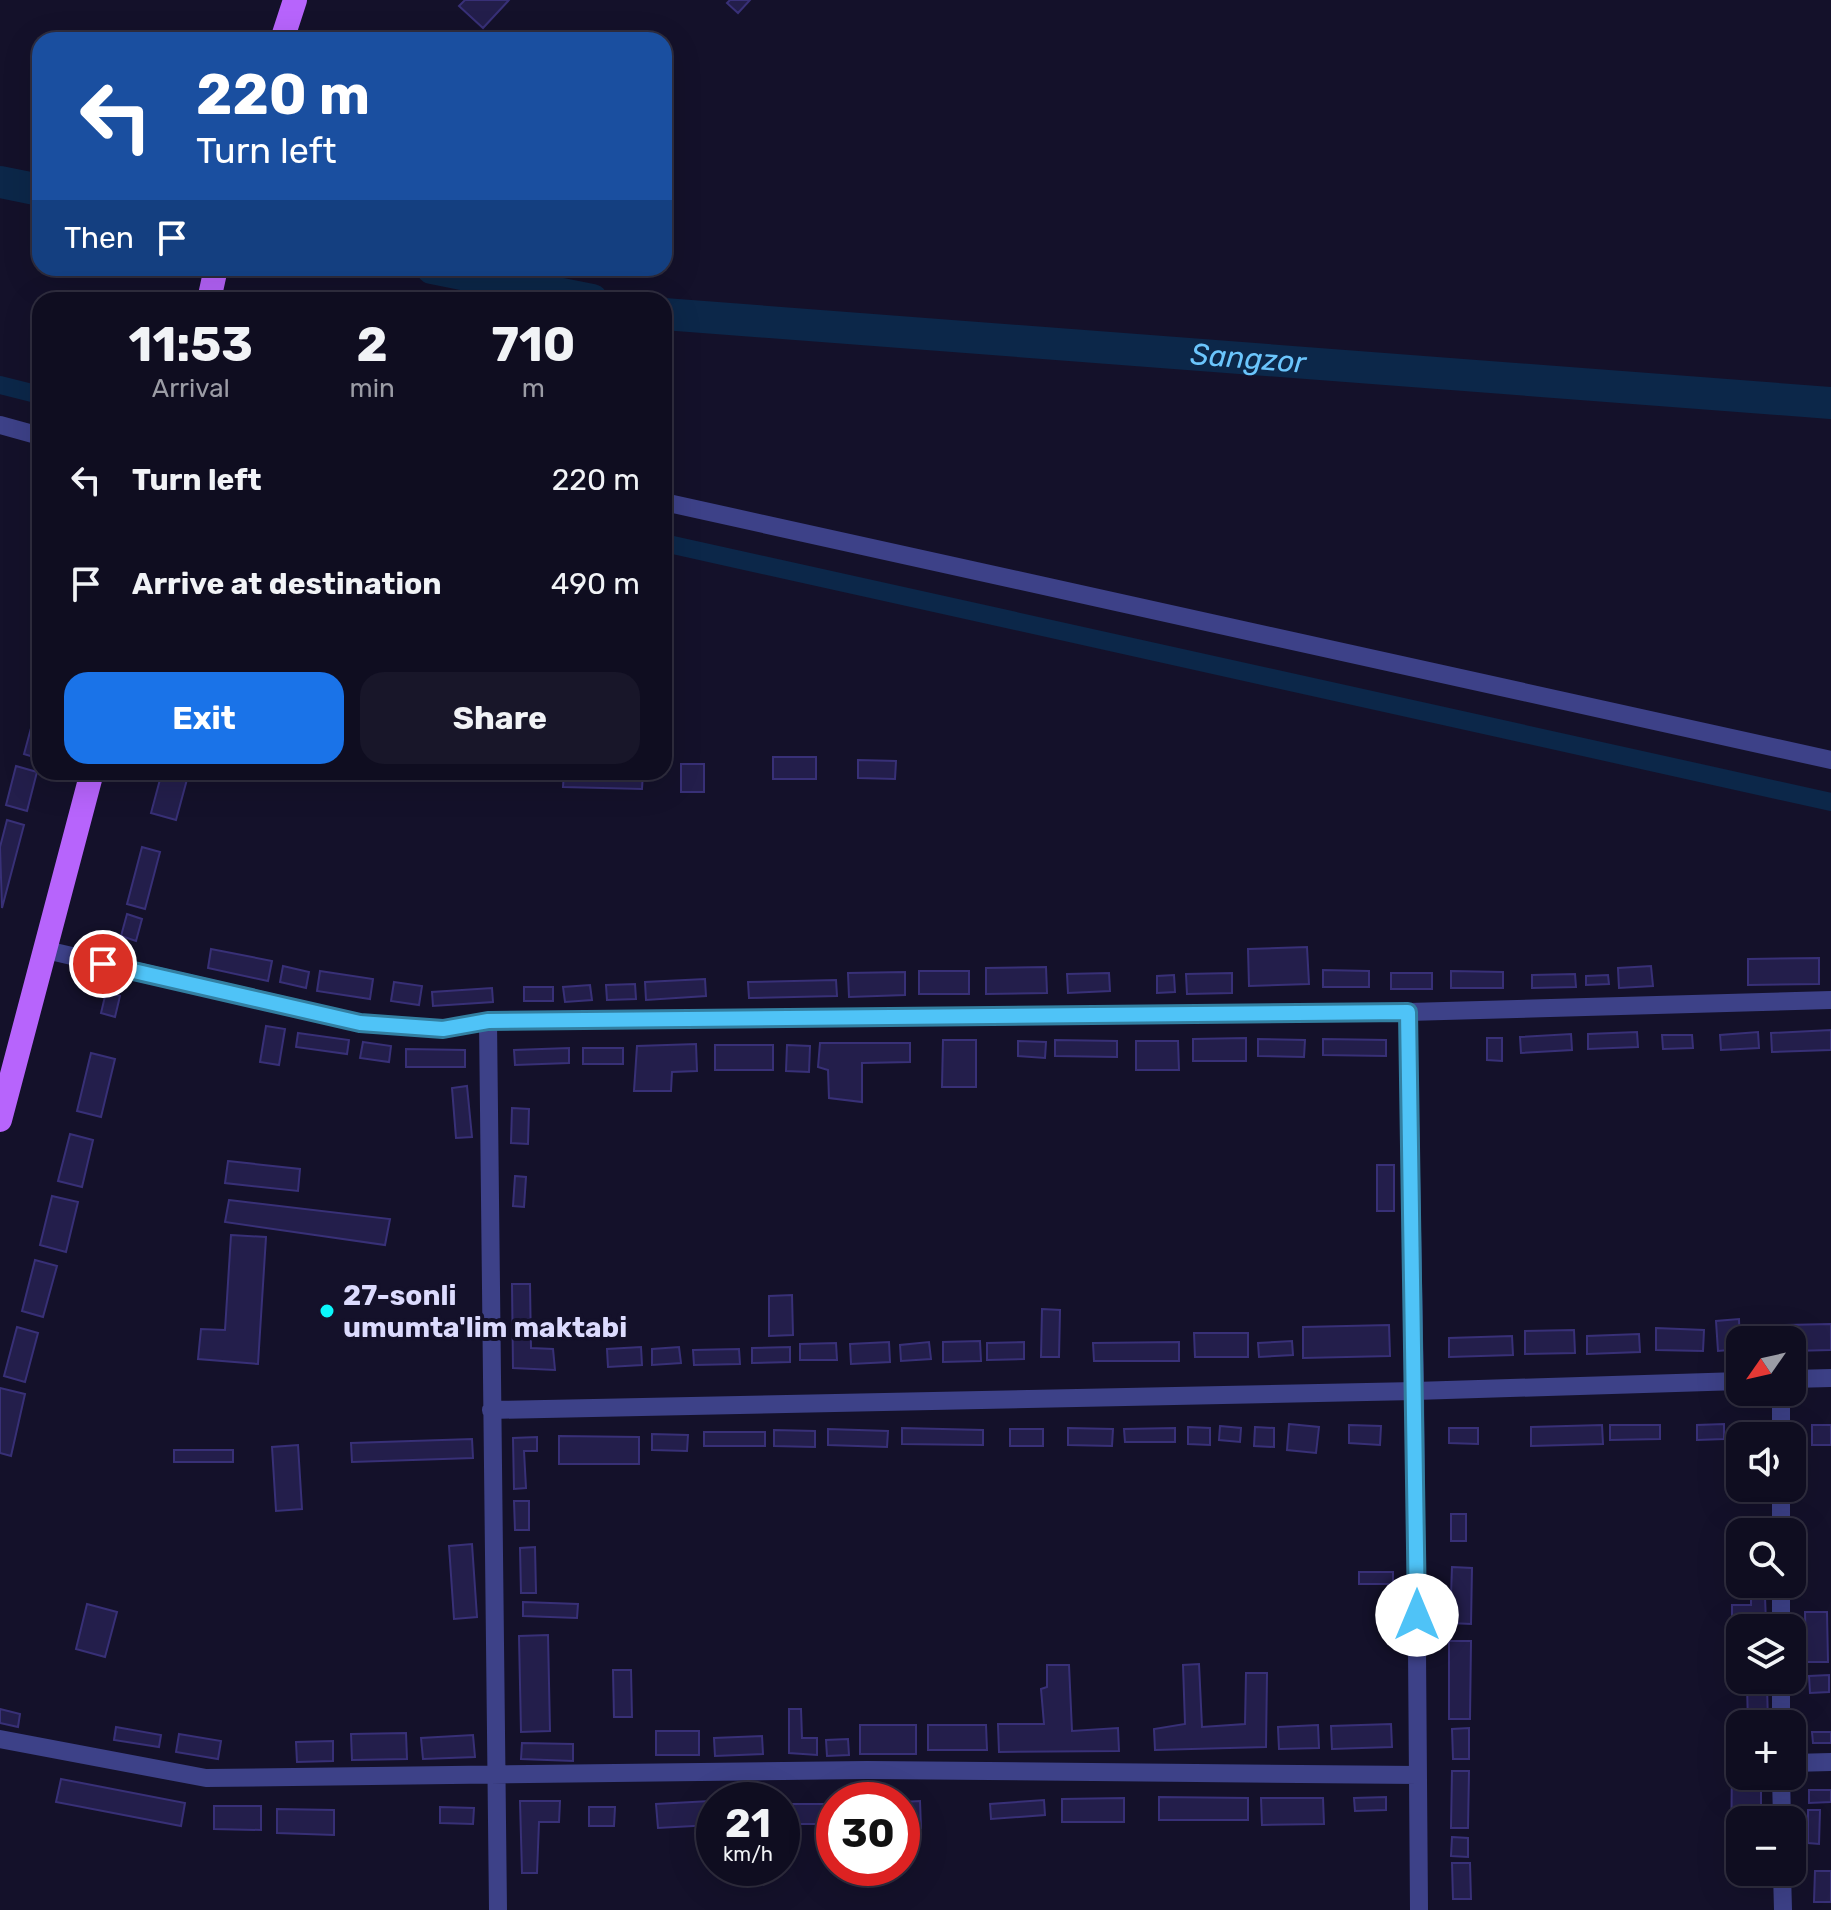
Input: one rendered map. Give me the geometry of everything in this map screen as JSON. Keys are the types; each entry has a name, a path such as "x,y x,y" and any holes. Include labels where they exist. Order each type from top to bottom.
{"main road":[{"path":"285,32 295,0"},
{"path":"0,1120 90,780"}],"street":[{"path":"0,425 32,434"},
{"path":"672,504 1831,760"},
{"path":"46,950 360,1023 443,1029 488,1021 1408,1012 1831,1000"},
{"path":"1408,1012 1419,1910"},
{"path":"488,1021 498,1910"},
{"path":"1806,1379 1831,1378"},
{"path":"491,1410 1726,1381"},
{"path":"0,1739 206,1778 867,1770 1418,1775"},
{"path":"1806,1763 1831,1762"},
{"path":"1782,1886 1783,1910"}],"building":[{"path":"465,0 509,0 483,28 459,6"},
{"path":"730,0 750,0 738,13 727,3"},
{"path":"32,724 32,756 24,754"},
{"path":"773,757 816,757 816,779 773,779"},
{"path":"858,760 896,761 895,779 858,778"},
{"path":"681,764 704,764 704,792 681,792"},
{"path":"16,766 32,771 32,780 35,780 27,811 6,805"},
{"path":"160,780 187,780 176,820 151,813"},
{"path":"563,780 643,780 642,789 563,787"},
{"path":"7,820 24,825 2,908 0,847"},
{"path":"142,847 160,852 145,909 127,904"},
{"path":"127,914 142,919 136,941 121,936"},
{"path":"1307,947 1309,984 1249,986 1248,949"},
{"path":"211,949 272,961 268,981 208,968"},
{"path":"1819,958 1819,984 1748,985 1748,959"},
{"path":"283,966 309,972 306,988 280,982"},
{"path":"1651,966 1653,986 1619,988 1618,968"},
{"path":"1046,967 1047,993 986,994 986,968"},
{"path":"1323,970 1369,971 1369,987 1323,987"},
{"path":"320,971 373,979 370,999 317,991"},
{"path":"919,971 969,971 969,994 919,994"},
{"path":"1451,971 1503,972 1503,988 1451,988"},
{"path":"905,972 905,995 849,997 848,973"},
{"path":"1109,973 1110,991 1068,993 1067,974"},
{"path":"1232,973 1232,993 1187,994 1186,974"},
{"path":"1391,973 1432,973 1432,989 1391,989"},
{"path":"1575,974 1576,987 1532,988 1532,975"},
{"path":"1174,975 1175,992 1157,993 1157,976"},
{"path":"1608,975 1609,984 1586,985 1586,976"},
{"path":"705,979 706,996 646,1000 645,982"},
{"path":"836,980 837,996 749,998 748,982"},
{"path":"394,982 422,986 419,1005 391,1001"},
{"path":"635,984 636,999 607,1000 606,985"},
{"path":"590,985 592,1000 565,1002 563,987"},
{"path":"524,987 553,987 553,1001 524,1001"},
{"path":"492,988 493,1002 433,1006 432,992"},
{"path":"106,992 120,996 115,1017 101,1013"},
{"path":"266,1026 285,1029 279,1065 260,1062"},
{"path":"1831,1030 1831,1050 1772,1052 1771,1033"},
{"path":"1637,1032 1638,1047 1588,1049 1588,1034"},
{"path":"1758,1032 1759,1048 1721,1050 1720,1035"},
{"path":"298,1033 349,1040 347,1054 296,1047"},
{"path":"1571,1034 1572,1050 1521,1053 1520,1037"},
{"path":"1662,1035 1692,1035 1693,1048 1663,1049"},
{"path":"1246,1038 1246,1061 1193,1061 1193,1039"},
{"path":"1487,1038 1502,1038 1502,1061 1487,1060"},
{"path":"1258,1039 1305,1040 1304,1057 1258,1056"},
{"path":"1323,1039 1386,1040 1386,1056 1323,1055"},
{"path":"943,1040 976,1040 976,1087 942,1087"},
{"path":"1055,1040 1117,1041 1117,1057 1055,1056"},
{"path":"1018,1041 1046,1042 1045,1058 1018,1056"},
{"path":"1136,1041 1178,1041 1179,1070 1136,1070"},
{"path":"363,1042 391,1046 389,1062 360,1058"},
{"path":"820,1043 910,1043 910,1062 862,1063 862,1102 829,1098 828,1070 818,1067"},
{"path":"696,1044 697,1071 672,1072 671,1091 634,1091 637,1046"},
{"path":"715,1045 773,1045 773,1070 715,1070"},
{"path":"787,1045 810,1046 809,1072 786,1071"},
{"path":"569,1048 569,1063 515,1065 514,1050"},
{"path":"583,1048 623,1048 623,1064 583,1064"},
{"path":"406,1049 465,1050 465,1067 406,1067"},
{"path":"91,1053 115,1059 101,1117 77,1111"},
{"path":"467,1086 472,1137 456,1138 452,1088"},
{"path":"512,1108 529,1109 528,1144 511,1143"},
{"path":"70,1134 93,1140 82,1187 58,1181"},
{"path":"228,1161 300,1169 298,1191 225,1183"},
{"path":"1377,1165 1394,1165 1394,1211 1377,1211"},
{"path":"515,1176 526,1177 524,1207 513,1206"},
{"path":"52,1196 78,1202 66,1252 40,1245"},
{"path":"229,1200 390,1219 385,1245 225,1222"},
{"path":"231,1235 266,1237 258,1364 198,1359 201,1329 225,1330"},
{"path":"35,1260 57,1266 43,1317 22,1311"},
{"path":"512,1284 530,1284 531,1348 553,1349 555,1370 513,1368"},
{"path":"792,1295 793,1335 769,1336 769,1296"},
{"path":"1042,1309 1060,1310 1059,1357 1041,1357"},
{"path":"1739,1319 1739,1326 1726,1326 1726,1350 1718,1351 1716,1321"},
{"path":"1831,1324 1831,1350 1806,1351 1806,1326 1785,1325"},
{"path":"1389,1325 1390,1356 1303,1358 1303,1327"},
{"path":"17,1327 38,1333 25,1382 4,1376"},
{"path":"1656,1328 1704,1330 1703,1351 1656,1350"},
{"path":"1574,1330 1575,1353 1525,1354 1525,1331"},
{"path":"1194,1333 1248,1333 1248,1357 1195,1357"},
{"path":"1639,1334 1640,1352 1587,1354 1587,1336"},
{"path":"1512,1336 1513,1355 1449,1357 1449,1338"},
{"path":"980,1341 981,1361 943,1362 943,1342"},
{"path":"1292,1341 1293,1355 1259,1357 1258,1343"},
{"path":"889,1342 890,1362 851,1364 850,1344"},
{"path":"929,1342 931,1359 901,1361 900,1345"},
{"path":"1024,1342 1024,1359 987,1360 987,1343"},
{"path":"1179,1342 1179,1361 1094,1361 1093,1343"},
{"path":"836,1343 837,1360 800,1360 800,1344"},
{"path":"641,1347 642,1365 608,1367 607,1349"},
{"path":"679,1347 681,1363 652,1365 652,1349"},
{"path":"790,1347 790,1362 752,1363 752,1348"},
{"path":"739,1349 740,1364 694,1365 693,1350"},
{"path":"0,1388 25,1394 11,1456 0,1453"},
{"path":"1289,1424 1319,1427 1316,1453 1287,1450"},
{"path":"1724,1424 1724,1439 1697,1440 1697,1425"},
{"path":"1349,1425 1381,1426 1380,1445 1349,1443"},
{"path":"1602,1425 1603,1444 1531,1446 1531,1427"},
{"path":"1610,1425 1660,1425 1660,1439 1610,1440"},
{"path":"1812,1425 1831,1425 1831,1445 1812,1445"},
{"path":"1220,1426 1241,1428 1240,1442 1219,1440"},
{"path":"1188,1427 1210,1428 1210,1445 1188,1444"},
{"path":"1255,1427 1274,1428 1274,1447 1254,1446"},
{"path":"902,1428 983,1430 983,1445 902,1444"},
{"path":"1068,1428 1113,1429 1112,1446 1068,1445"},
{"path":"1175,1428 1175,1442 1125,1442 1124,1429"},
{"path":"1449,1428 1478,1428 1478,1444 1449,1443"},
{"path":"828,1429 888,1431 887,1447 828,1445"},
{"path":"1010,1429 1043,1429 1043,1446 1010,1446"},
{"path":"774,1430 815,1431 815,1447 774,1446"},
{"path":"704,1432 765,1432 765,1446 704,1446"},
{"path":"652,1434 688,1435 687,1451 652,1450"},
{"path":"559,1436 639,1437 639,1464 559,1464"},
{"path":"537,1437 537,1451 524,1451 526,1488 514,1489 513,1438"},
{"path":"472,1439 473,1458 352,1462 351,1443"},
{"path":"298,1445 302,1509 276,1511 272,1447"},
{"path":"174,1450 233,1450 233,1462 174,1462"},
{"path":"514,1501 529,1501 529,1530 515,1530"},
{"path":"1451,1514 1466,1514 1466,1541 1451,1541"},
{"path":"472,1544 477,1617 454,1619 449,1546"},
{"path":"535,1547 536,1593 521,1593 520,1548"},
{"path":"1452,1567 1472,1568 1471,1624 1450,1623"},
{"path":"1359,1572 1393,1572 1393,1584 1359,1584"},
{"path":"1751,1598 1765,1598 1766,1614 1732,1614 1732,1605 1751,1605"},
{"path":"523,1602 578,1604 577,1618 523,1616"},
{"path":"87,1604 117,1612 105,1657 76,1649"},
{"path":"1827,1612 1828,1662 1806,1662 1805,1614"},
{"path":"548,1635 550,1731 521,1732 519,1636"},
{"path":"1449,1641 1471,1641 1470,1719 1449,1719"},
{"path":"1199,1664 1202,1727 1245,1724 1246,1673 1267,1673 1266,1747 1155,1750 1154,1729 1185,1724 1183,1665"},
{"path":"1047,1665 1069,1665 1072,1731 1118,1728 1119,1751 999,1752 998,1724 1044,1724 1041,1689 1047,1687"},
{"path":"613,1670 631,1670 632,1717 614,1717"},
{"path":"1829,1675 1829,1692 1810,1693 1809,1676"},
{"path":"1747,1694 1767,1694 1768,1710 1748,1710"},
{"path":"0,1709 20,1714 18,1727 0,1723"},
{"path":"789,1709 801,1709 802,1738 817,1738 817,1755 789,1753"},
{"path":"1391,1724 1392,1747 1332,1749 1331,1726"},
{"path":"860,1725 916,1725 916,1754 860,1754"},
{"path":"928,1725 986,1725 987,1750 928,1750"},
{"path":"1318,1725 1319,1748 1279,1749 1278,1727"},
{"path":"116,1727 161,1735 159,1747 114,1740"},
{"path":"1469,1728 1469,1759 1453,1759 1452,1729"},
{"path":"656,1731 699,1731 699,1755 656,1755"},
{"path":"1812,1732 1831,1732 1831,1743 1813,1743"},
{"path":"406,1733 407,1759 352,1760 351,1734"},
{"path":"179,1734 221,1741 218,1759 176,1752"},
{"path":"473,1735 475,1757 423,1759 421,1738"},
{"path":"762,1736 763,1754 715,1756 714,1738"},
{"path":"848,1739 849,1755 827,1756 826,1740"},
{"path":"333,1741 333,1761 297,1762 296,1742"},
{"path":"522,1743 573,1744 573,1761 521,1759"},
{"path":"1452,1771 1469,1771 1468,1828 1451,1828"},
{"path":"61,1779 185,1803 181,1826 56,1802"},
{"path":"1732,1790 1761,1790 1761,1806 1732,1806"},
{"path":"1809,1790 1831,1790 1831,1802 1809,1803"},
{"path":"1159,1797 1248,1798 1248,1820 1159,1820"},
{"path":"1386,1797 1386,1810 1355,1811 1354,1798"},
{"path":"1124,1798 1124,1822 1062,1822 1062,1799"},
{"path":"1261,1798 1323,1798 1324,1824 1262,1825"},
{"path":"1044,1800 1045,1815 991,1819 990,1804"},
{"path":"520,1801 560,1801 559,1822 539,1822 537,1873 522,1873"},
{"path":"696,1802 696,1826 658,1828 656,1804"},
{"path":"800,1804 816,1804 816,1824 800,1824"},
{"path":"214,1806 261,1806 261,1830 214,1829"},
{"path":"440,1807 474,1808 473,1824 440,1823"},
{"path":"589,1807 615,1807 614,1826 589,1826"},
{"path":"277,1809 334,1810 334,1835 277,1833"},
{"path":"1808,1810 1820,1810 1819,1844 1808,1843"},
{"path":"1452,1837 1468,1838 1468,1857 1451,1856"},
{"path":"1452,1863 1470,1863 1471,1899 1453,1899"},
{"path":"1815,1871 1831,1871 1831,1902 1814,1902"}],"waterway":[{"name":"Sangzor","path":"0,182 32,188"},
{"name":"Sangzor","path":"472,276 552,292"},
{"name":"Sangzor","path":"672,315 1831,403"},
{"path":"0,385 32,393"},
{"path":"672,545 1831,802"}],"place":[{"name":"27-sonli umumta'lim maktabi","path":"327,1311"}],"route":[{"path":"103,964 360,1023 443,1029 488,1021 1408,1012 1417,1615"}]}
